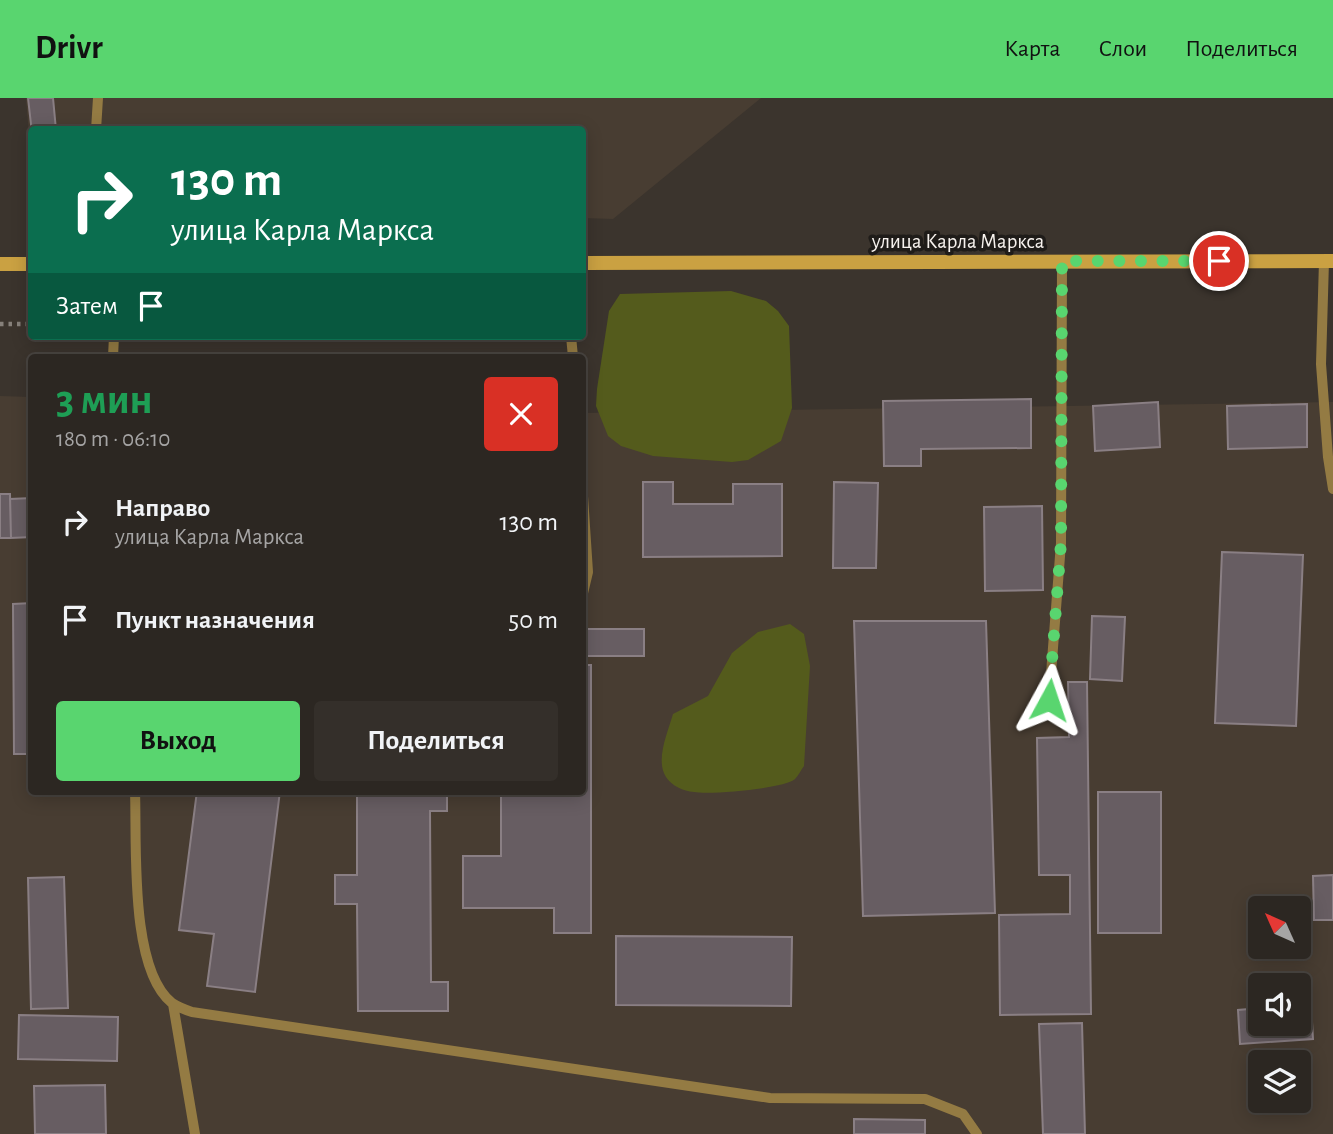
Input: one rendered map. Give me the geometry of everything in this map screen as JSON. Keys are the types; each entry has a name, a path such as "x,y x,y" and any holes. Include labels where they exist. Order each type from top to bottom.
{"main road":[{"name":"улица Карла Маркса","path":"586,263 1328,261"},
{"path":"0,264 28,264"}],"lane":[{"path":"96,126 98,98"},
{"path":"1049,700 1061,543 1062,261"},
{"path":"1328,261 1321,364 1333,489"},
{"path":"586,542 586,580"},
{"path":"135,795 139,930 148,965 160,990 173,1004 192,1012 770,1098 925,1099 963,1114 977,1134"},
{"path":"173,1004 195,1134"}],"path":[{"path":"0,324 28,324"}],"shaded area":[{"path":"26,98 761,98 613,219 586,218 586,126 28,126"},
{"path":"0,396 28,397 28,795 586,795 586,413 1333,402 1333,1134 0,1134"}],"green space":[{"path":"731,291 766,301 789,326 792,408 781,441 748,460 732,462 653,456 621,446 608,436 596,406 597,389 609,311 620,294"},
{"path":"790,624 804,634 810,666 804,766 795,779 776,786 702,793 682,789 668,780 663,770 662,754 673,714 708,696 732,653 758,632"}],"building":[{"path":"28,98 53,98 56,126 31,126"},
{"path":"1031,399 1031,448 921,449 921,466 884,466 883,401"},
{"path":"1158,402 1160,447 1095,451 1093,406"},
{"path":"1307,404 1307,447 1228,449 1227,406"},
{"path":"643,482 673,482 673,504 733,504 733,484 782,484 782,556 643,557"},
{"path":"834,482 878,483 876,568 833,568"},
{"path":"0,494 10,494 11,538 0,538"},
{"path":"28,498 28,537 11,538 10,499"},
{"path":"1042,506 1043,590 985,591 984,507"},
{"path":"1222,552 1303,555 1296,726 1215,723"},
{"path":"28,603 28,754 14,754 13,604"},
{"path":"1092,616 1125,617 1122,681 1090,679"},
{"path":"854,621 986,621 995,913 863,916"},
{"path":"586,629 644,629 644,656 586,656"},
{"path":"586,665 591,665 591,933 554,933 554,908 463,908 463,856 501,856 501,795 586,795"},
{"path":"1068,682 1087,682 1091,1014 1000,1015 999,915 1070,914 1070,875 1039,875 1037,738 1069,737"},
{"path":"1098,792 1161,792 1161,933 1098,933"},
{"path":"196,795 280,795 255,992 207,986 214,934 179,930"},
{"path":"357,795 447,795 447,811 430,811 431,982 448,982 448,1011 358,1011 357,904 335,904 335,875 357,875"},
{"path":"1333,875 1333,920 1314,920 1313,876"},
{"path":"64,877 68,1008 31,1009 28,878"},
{"path":"616,936 792,937 791,1006 616,1005"},
{"path":"1311,1005 1313,1039 1240,1044 1238,1010 1248,1009 1248,1036 1311,1036"},
{"path":"19,1015 118,1017 117,1061 18,1059"},
{"path":"1082,1023 1085,1134 1043,1134 1039,1024"},
{"path":"105,1085 106,1134 35,1134 34,1086"},
{"path":"854,1119 925,1120 925,1134 854,1134"}],"route":[{"path":"1049,700 1061,543 1062,261 1219,261"}]}
